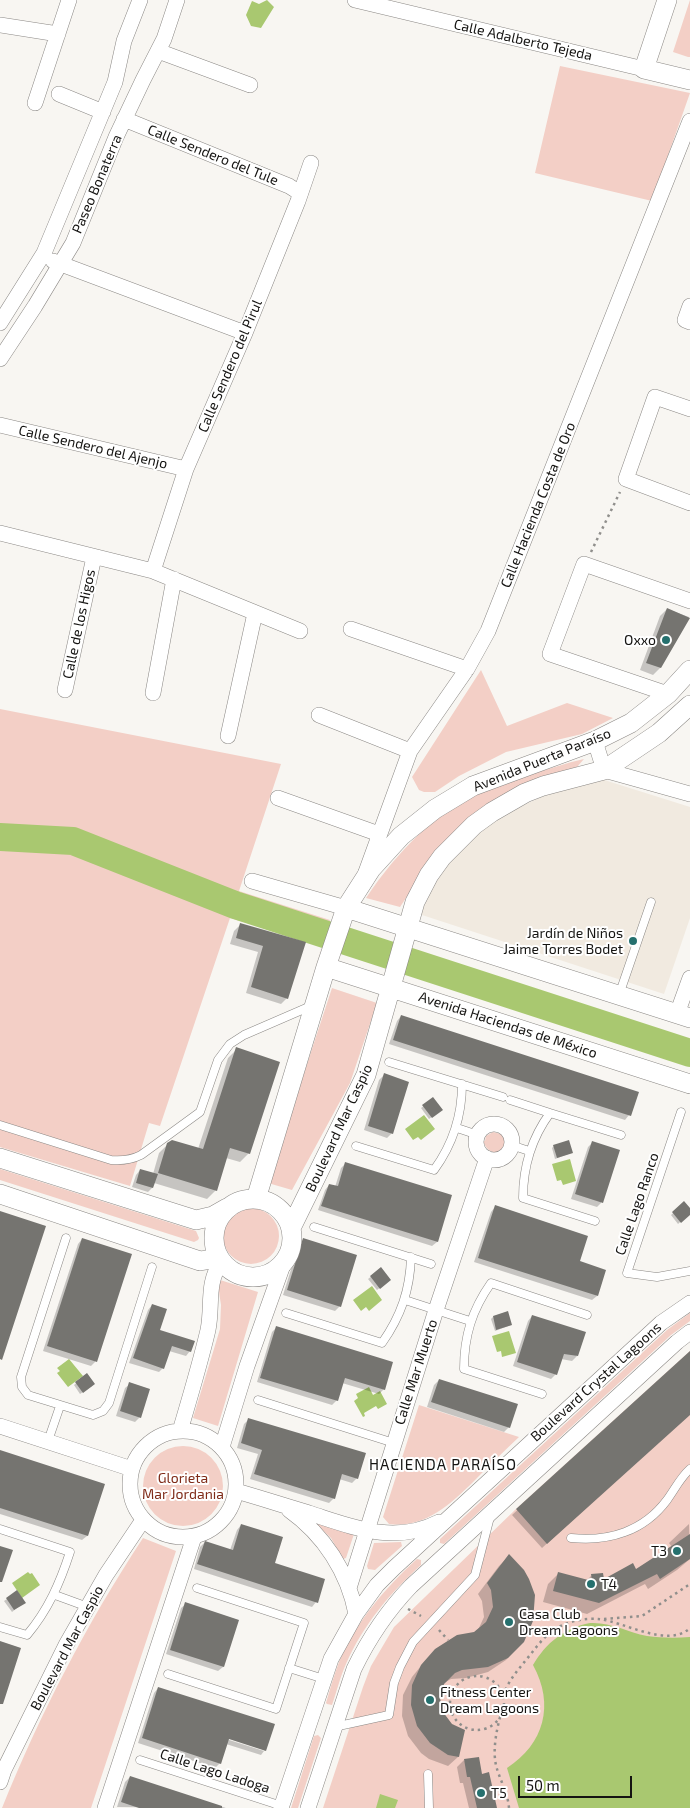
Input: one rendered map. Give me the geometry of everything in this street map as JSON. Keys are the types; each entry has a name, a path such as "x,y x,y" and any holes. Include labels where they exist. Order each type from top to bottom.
{"street":[{"path":"35,102 69,0"},
{"name":"Paseo Bonaterra","path":"0,323 42,257 115,82 124,40 140,0"},
{"name":"Paseo Bonaterra","path":"0,359 73,243 124,119 164,39 177,0"},
{"name":"Calle Adalberto Tejeda","path":"355,0 690,80"},
{"path":"386,0 400,11"},
{"path":"644,69 667,0"},
{"path":"0,25 58,34"},
{"path":"158,50 250,85"},
{"path":"59,94 103,112"},
{"name":"Calle Sendero del Tule","path":"124,119 289,186 300,193"},
{"name":"Calle Hacienda Costa de Oro","path":"364,878 410,750 467,669 488,631 690,120"},
{"name":"Calle Sendero del Pirul","path":"153,571 186,469 245,333 311,163"},
{"path":"42,257 245,333"},
{"path":"690,306 685,320 690,322"},
{"path":"690,409 655,397 626,479 690,503"},
{"name":"Calle Sendero del Ajenjo","path":"0,425 186,469"},
{"path":"0,533 153,571 300,631"},
{"name":"Calle de los Higos","path":"65,690 94,557"},
{"path":"668,694 550,654 584,564 690,601"},
{"path":"154,693 174,579"},
{"path":"228,736 255,613"},
{"path":"351,629 467,669"},
{"name":"Avenida Puerta Paraíso","path":"344,914 364,878 386,852 435,809 473,786 595,742 631,723 668,694 690,670"},
{"name":"Avenida Puerta Paraíso","path":"406,933 415,902 428,875 457,840 474,825 525,793 561,780 604,770 660,733 690,705"},
{"path":"319,715 410,750"},
{"path":"595,742 604,770 690,794"},
{"path":"278,798 379,834"},
{"path":"252,881 344,914 684,1016 690,978"},
{"path":"256,1198 314,1004 344,914"},
{"name":"Boulevard Mar Caspio","path":"291,1228 366,1075 406,933"},
{"name":"Avenida Haciendas de México","path":"326,967 393,981 690,1084"},
{"path":"499,1125 509,1133 511,1145 506,1155 501,1158 496,1160 487,1158 477,1147 478,1135 484,1127 499,1125"},
{"path":"0,1158 196,1220 213,1216 241,1200 256,1198 272,1203 284,1214 291,1228 292,1247 283,1265 247,1366 222,1447"},
{"name":"Calle Mar Muerto","path":"349,1588 436,1310 487,1158"},
{"path":"0,1194 200,1261 219,1260"},
{"path":"228,1208 216,1222 213,1240 219,1260 234,1274 251,1279 268,1275 283,1265"},
{"path":"180,1431 208,1326 210,1295 214,1272 219,1260"},
{"name":"Boulevard Crystal Lagoons","path":"282,1807 331,1659 356,1614 377,1585 661,1323 690,1303"},
{"name":"Boulevard Crystal Lagoons","path":"308,1808 354,1669 372,1635 396,1602 491,1512 690,1332"},
{"path":"0,1426 132,1469"},
{"path":"180,1431 203,1434 222,1447 234,1468 236,1491 232,1507 222,1521 209,1531 194,1537 180,1538 166,1535 154,1529 143,1520 131,1496 130,1483 132,1469 146,1447 167,1433 180,1431"},
{"path":"236,1491 366,1531 406,1532 422,1529 450,1517"},
{"path":"279,1504 305,1524 326,1546 349,1588 356,1614"},
{"name":"Boulevard Mar Caspio","path":"1,1774 66,1645 106,1575 143,1520"},
{"path":"105,1808 194,1537"},
{"path":"422,1542 439,1560"},
{"path":"310,1719 334,1727"}],"lane":[{"path":"619,996 651,902"},
{"path":"0,1125 111,1160 120,1161 134,1158 141,1155 200,1112 218,1060 230,1044 244,1035 314,1004"},
{"path":"390,1062 621,1135"},
{"path":"356,1146 434,1170 443,1157 457,1128 462,1084"},
{"path":"550,1112 535,1136 529,1151 523,1182 523,1198 595,1221"},
{"name":"Calle Lago Ranco","path":"681,1112 627,1273 657,1277 690,1272"},
{"path":"457,1128 478,1135"},
{"path":"511,1145 529,1151"},
{"path":"314,1227 431,1264"},
{"path":"66,1238 21,1382 28,1395 60,1406 94,1415 103,1411 106,1407 152,1267"},
{"path":"286,1313 382,1343 392,1329 405,1300 410,1278 411,1257"},
{"path":"542,1394 464,1369 464,1352 470,1321 476,1306 490,1283 587,1315"},
{"path":"405,1300 470,1321"},
{"path":"258,1400 394,1443"},
{"path":"48,1441 60,1406"},
{"path":"571,1538 608,1538 642,1524 660,1508 679,1480 690,1469"},
{"path":"334,1727 389,1716 394,1683 410,1648 422,1631 475,1575 491,1512"},
{"path":"0,1529 70,1552 55,1595 38,1623 27,1635 0,1627"},
{"path":"168,1674 276,1709 290,1668 304,1623 197,1588"},
{"path":"55,1595 88,1606"},
{"path":"290,1668 324,1679"},
{"name":"Calle Lago Ladoga","path":"140,1760 282,1807"},
{"path":"428,1774 429,1808"}],"path":[{"path":"584,564 610,515 626,479"},
{"path":"503,1696 512,1677 549,1634 568,1623 642,1616 690,1584"},
{"path":"600,1619 644,1632 661,1634 680,1635 690,1628"},
{"path":"501,1714 490,1726 472,1729 464,1726 457,1720 450,1704 451,1696 461,1681 469,1677 478,1676 486,1677 494,1682 503,1696 504,1705 497,1727 495,1754 496,1767 506,1791 509,1808"}],"shaded area":[{"path":"267,0 274,7 261,28 251,26 246,15 252,1 259,4"},
{"path":"598,778 690,807 690,918 664,994 419,914 441,870 472,835 503,815 543,796"},
{"path":"424,1115 435,1129 421,1140 418,1137 413,1140 405,1129"},
{"path":"570,1159 576,1181 563,1185 561,1180 557,1181 552,1164"},
{"path":"372,1286 382,1300 369,1311 366,1307 361,1311 353,1300"},
{"path":"509,1331 516,1353 502,1357 501,1351 497,1352 492,1336"},
{"path":"69,1359 83,1376 68,1387 57,1373 60,1371 57,1368"},
{"path":"369,1387 373,1395 380,1391 387,1404 378,1409 376,1406 364,1413 365,1416 363,1417 354,1401 358,1398 356,1394"},
{"path":"28,1572 32,1573 40,1585 22,1598 12,1583"},
{"path":"590,1623 612,1626 647,1636 668,1638 690,1637 690,1808 519,1808 507,1768 530,1747 542,1722 544,1709 543,1695 540,1680 533,1665 550,1643 572,1629"},
{"path":"380,1794 398,1800 395,1808 376,1808"}],"green space":[{"path":"690,0 690,57 688,57 673,52"},
{"path":"560,66 690,93 652,201 535,173"},
{"path":"481,670 507,726 567,703 613,718 582,734 506,752 459,776 435,792 419,790 412,777"},
{"path":"0,709 281,764 239,891 330,920 322,946 230,918 160,1126 149,1123 130,1186 0,1147"},
{"path":"584,759 577,767 532,781 418,880 400,907 366,898 405,848 454,806 496,785"},
{"path":"332,988 377,1003 350,1083 292,1190 268,1183"},
{"path":"493,1132 501,1134 504,1139 505,1144 498,1152 488,1150 483,1141 485,1141 486,1136"},
{"path":"0,1169 196,1231 199,1238 194,1242 0,1180"},
{"path":"251,1208 262,1210 271,1216 277,1225 279,1236 277,1247 271,1256 262,1262 251,1264 240,1262 231,1256 225,1247 223,1236 225,1225 231,1216 240,1210"},
{"path":"217,1279 258,1292 218,1426 193,1418 220,1329 221,1305"},
{"path":"690,1313 690,1321 671,1335 444,1544 440,1543 440,1539 667,1330"},
{"path":"690,1351 690,1808 323,1808 371,1666 394,1627 516,1509"},
{"path":"419,1405 519,1437 459,1495 439,1511 428,1518 416,1522 389,1524 383,1517"},
{"name":"Glorieta Mar Jordania","path":"183,1446 198,1449 211,1458 220,1471 223,1486 220,1501 211,1514 198,1523 183,1526 168,1523 155,1514 146,1501 143,1486 146,1471 155,1458 168,1449"},
{"path":"315,1523 354,1534 346,1558 343,1559 331,1538"},
{"path":"143,1538 176,1551 91,1808 2,1808 32,1738 66,1670 122,1570"},
{"path":"401,1542 402,1546 375,1570 368,1569 367,1566 374,1543"},
{"path":"417,1559 421,1560 421,1565 388,1598 369,1623 344,1669 332,1705 327,1704 339,1662 354,1633 372,1606"},
{"path":"318,1735 321,1738 298,1808 291,1808 314,1736"}],"building":[{"name":"Oxxo","path":"667,608 690,618 661,668 646,663"},
{"path":"240,923 306,942 288,999 251,987 263,946 236,938"},
{"path":"401,1015 639,1092 631,1116 393,1040"},
{"path":"236,1047 280,1062 250,1154 230,1148 217,1191 158,1173 167,1143 172,1140 203,1149"},
{"path":"384,1073 409,1082 393,1134 368,1126"},
{"path":"433,1097 443,1110 432,1118 422,1105"},
{"path":"569,1140 573,1153 557,1158 553,1145"},
{"path":"592,1141 620,1150 603,1203 575,1194"},
{"path":"345,1162 452,1195 438,1242 321,1206 329,1184 338,1186"},
{"path":"140,1169 158,1174 153,1188 136,1183"},
{"path":"684,1201 690,1208 690,1215 681,1223 672,1212"},
{"path":"495,1205 588,1236 580,1261 606,1270 598,1296 478,1258"},
{"path":"0,1211 46,1226 2,1360 0,1359"},
{"path":"82,1238 132,1254 97,1362 47,1346"},
{"path":"303,1238 357,1255 341,1307 287,1290"},
{"path":"381,1267 391,1280 380,1289 370,1276"},
{"path":"152,1304 167,1309 160,1330 195,1341 191,1352 172,1346 164,1369 133,1358"},
{"path":"508,1311 512,1325 496,1330 493,1316"},
{"path":"532,1315 586,1332 578,1356 564,1354 557,1375 517,1362"},
{"path":"276,1326 393,1362 385,1390 345,1378 338,1401 260,1378"},
{"path":"690,1351 690,1415 547,1544 516,1509"},
{"path":"87,1373 95,1384 83,1393 75,1382"},
{"path":"439,1379 518,1404 510,1428 431,1402"},
{"path":"129,1382 150,1389 141,1418 120,1411"},
{"path":"248,1418 366,1453 358,1479 342,1474 335,1499 254,1474 262,1450 241,1443"},
{"path":"0,1450 105,1484 88,1536 0,1508"},
{"path":"241,1524 283,1537 275,1563 325,1579 318,1603 197,1564 205,1541 233,1550"},
{"path":"690,1534 690,1559 660,1579 657,1574 599,1603 553,1591 558,1572 592,1581 591,1574 603,1573 604,1579 633,1563 636,1569"},
{"path":"0,1546 13,1550 2,1582 0,1582"},
{"path":"509,1554 524,1570 535,1595 533,1621 524,1642 508,1658 488,1667 462,1670 455,1673 444,1684 440,1698 443,1712 452,1724 465,1730 459,1757 448,1755 430,1743 417,1726 411,1705 412,1685 421,1665 435,1649 457,1635 474,1632 486,1622 493,1607 491,1590 487,1583"},
{"path":"17,1590 26,1603 14,1610 6,1598"},
{"path":"185,1602 239,1620 224,1667 170,1650"},
{"path":"0,1641 21,1648 3,1704 0,1704"},
{"path":"158,1687 275,1724 266,1751 229,1739 221,1764 142,1738"},
{"name":"T5","path":"479,1757 482,1774 489,1772 497,1808 477,1808 470,1777 467,1777 464,1759"},
{"path":"130,1776 222,1806 222,1808 139,1808 121,1802"}],"waterway":[{"path":"0,837 73,841 235,905 690,1053"}],"place":[{"name":"Oxxo","path":"666,640"},
{"name":"Jardín de Niños Jaime Torres Bodet","path":"633,941"},
{"name":"T3","path":"677,1551"},
{"name":"T4","path":"591,1584"},
{"name":"Casa Club Dream Lagoons","path":"509,1622"},
{"name":"Fitness Center Dream Lagoons","path":"430,1700"},
{"name":"T5","path":"481,1793"}],"district":[{"name":"HACIENDA PARAÍSO","path":"443,1465"}]}
